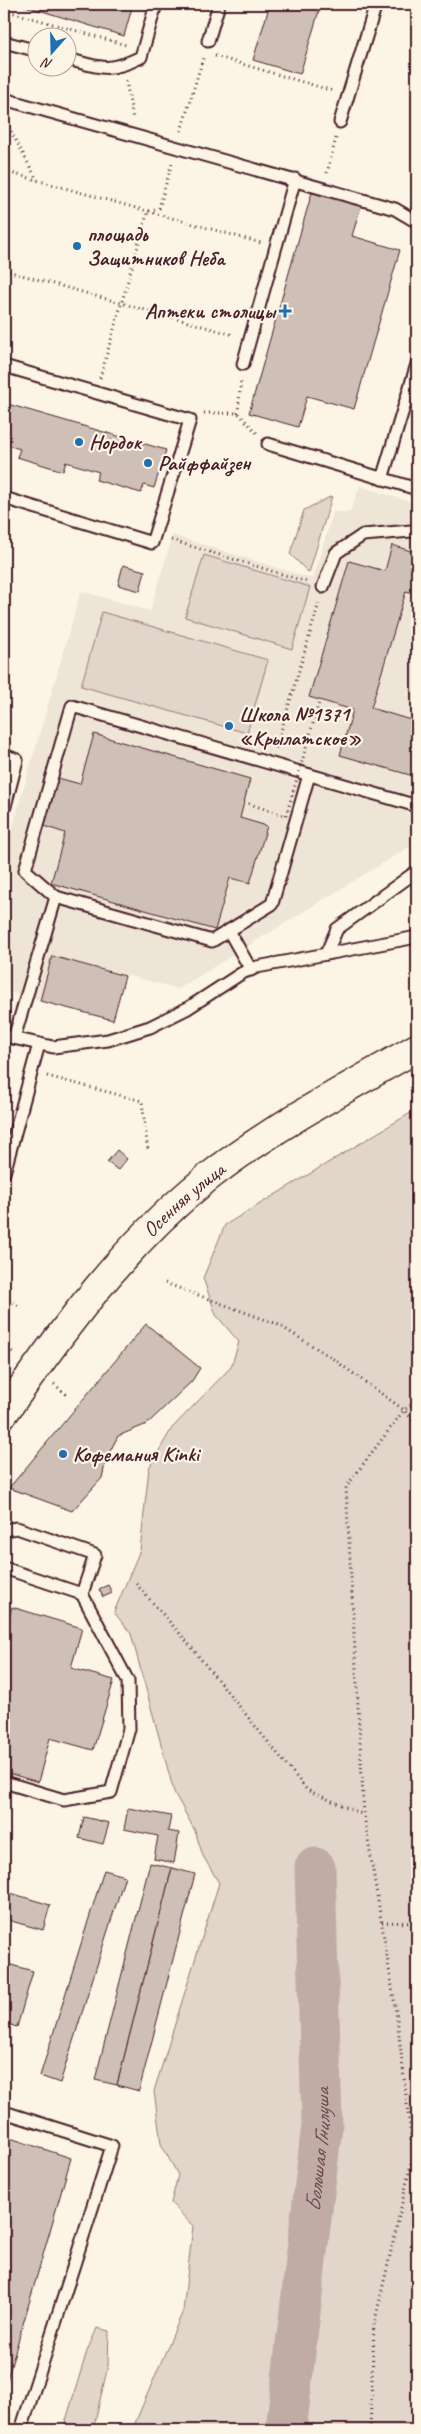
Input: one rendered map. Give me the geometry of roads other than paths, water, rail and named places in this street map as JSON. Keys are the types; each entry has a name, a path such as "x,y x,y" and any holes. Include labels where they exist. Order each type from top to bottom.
{"main road":[{"name":"Осенняя улица","path":"8,1398 112,1272 178,1203 232,1159 269,1134 417,1048"}],"lane":[{"path":"78,63 103,69 123,66 141,58 156,4"},
{"path":"208,41 219,4"},
{"path":"340,122 376,4"},
{"path":"4,42 28,48"},
{"path":"4,99 395,209 417,222"},
{"path":"243,364 295,180"},
{"path":"382,479 417,364"},
{"path":"4,366 190,420 152,543 4,498"},
{"path":"268,444 417,489"},
{"path":"324,587 336,553 363,535 410,531 417,533"},
{"path":"309,775 272,904 212,941 56,897 25,870 72,706 417,806"},
{"path":"4,755 17,760 4,810"},
{"path":"326,954 337,929 417,871"},
{"path":"56,897 9,1037 53,1047 108,1040 150,1027 188,1008 230,980 251,970 417,937"},
{"path":"229,931 251,970"},
{"path":"4,1173 39,1044"},
{"path":"4,1530 17,1528 95,1555 82,1594"},
{"path":"4,1568 82,1594 128,1681 129,1729 111,1792 64,1800 4,1782"},
{"path":"4,2112 112,2146 21,2430"}],"waterway":[{"name":"Большая Гнилуша","path":"286,2430 322,2125 315,1868"}],"place":[{"name":"площадь Защитников Неба","path":"77,246"},
{"name":"Аптеки столицы","path":"285,311"},
{"name":"Нордок","path":"79,442"},
{"name":"Райффайзен","path":"148,463"},
{"name":"Школа №1371 «Крылатское»","path":"229,726"},
{"name":"Кофемания Kinki","path":"63,1454"}]}
